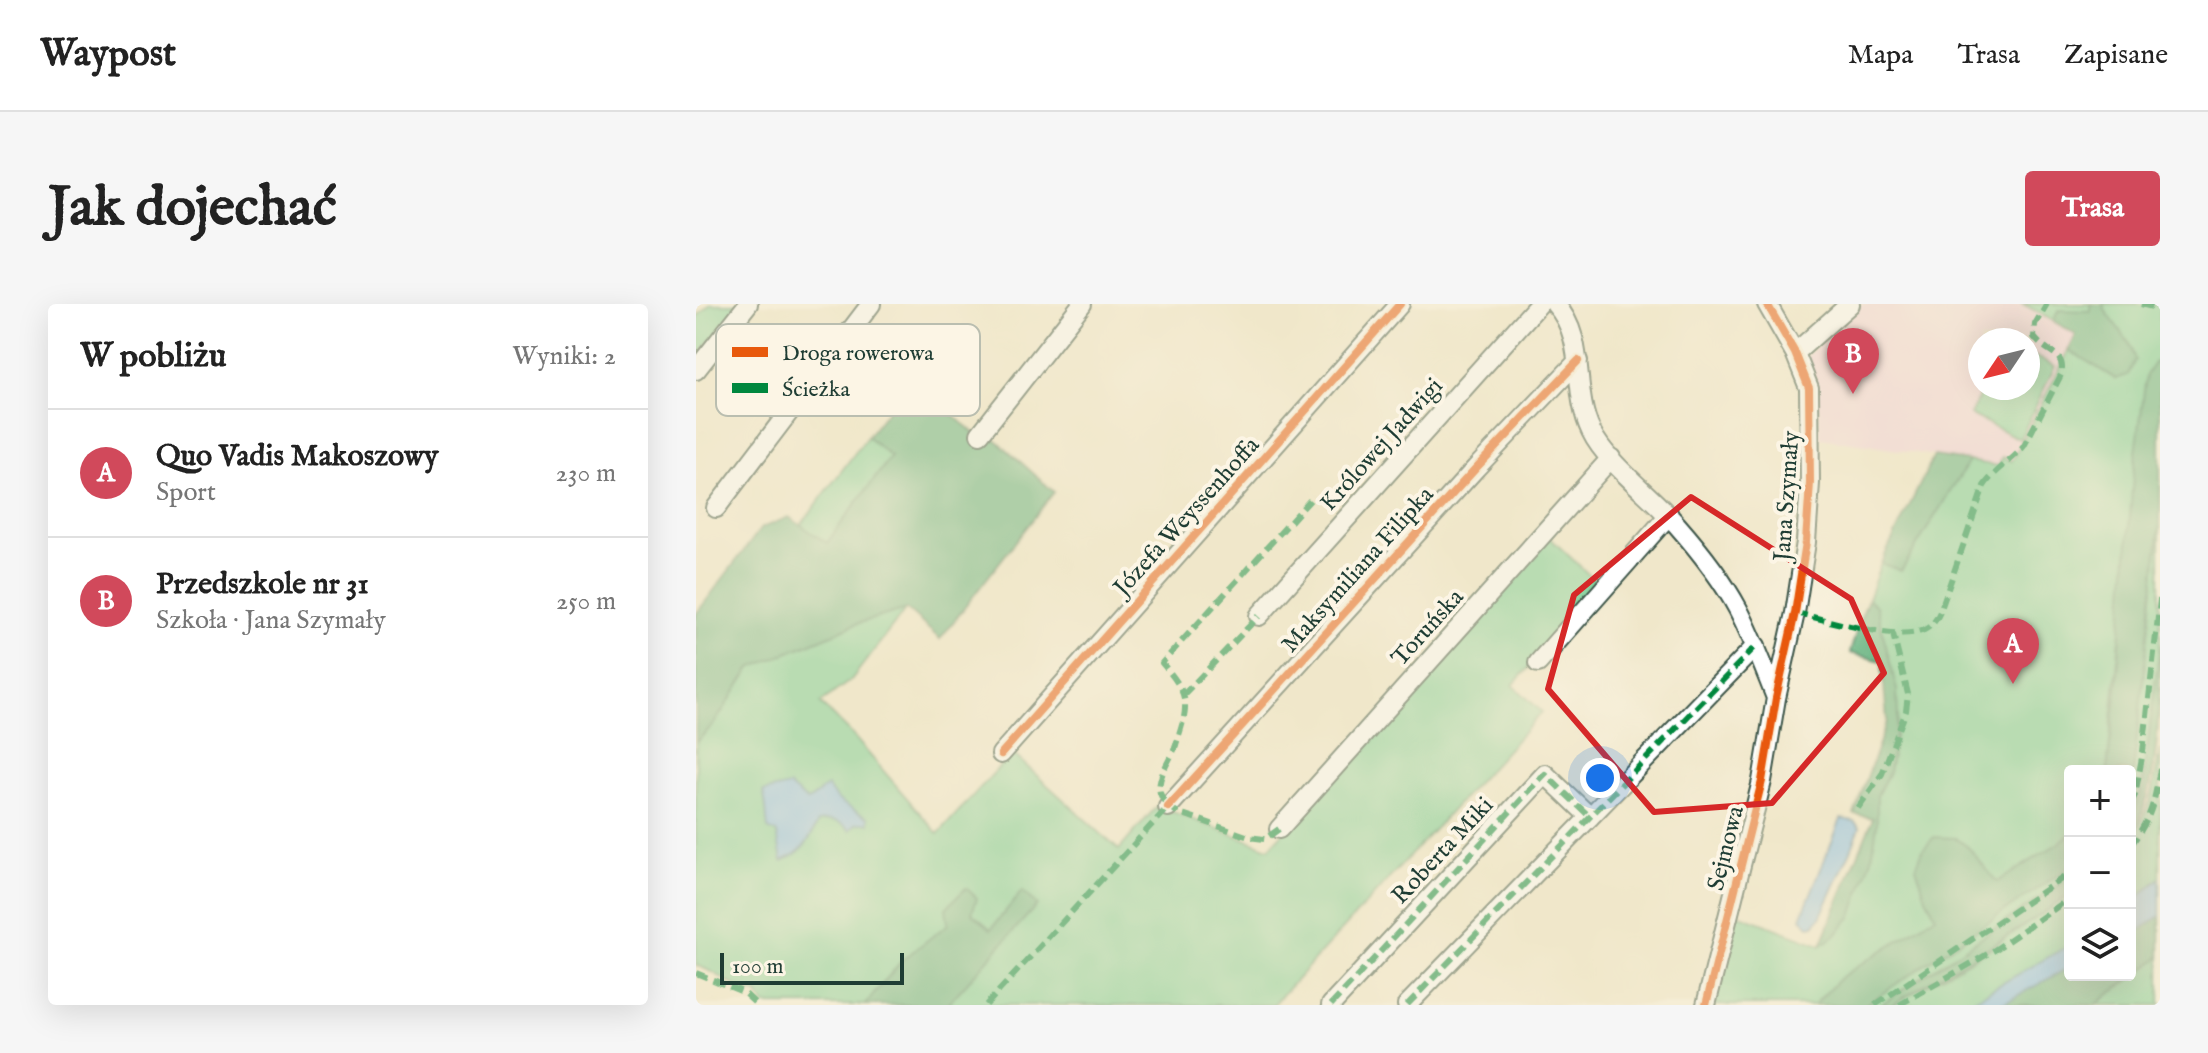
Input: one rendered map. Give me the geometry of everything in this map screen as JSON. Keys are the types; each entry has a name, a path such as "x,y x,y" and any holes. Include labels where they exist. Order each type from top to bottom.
{"street":[{"path":"732,324 748,304"},
{"path":"856,324 871,304"},
{"path":"980,434 1082,304"},
{"name":"Józefa Weyssenhoffa","path":"1001,754 1400,304"},
{"name":"Królowej Jadwigi","path":"1259,616 1539,304"},
{"path":"1555,304 1570,327 1585,417 1591,432 1611,458 1692,542 1736,605 1776,698"},
{"name":"Jana Szymały","path":"1767,304 1795,353 1809,388 1810,483 1806,542 1776,698"},
{"path":"1795,353 1850,304"},
{"path":"696,370 716,345"},
{"name":"Maksymiliana Filipka","path":"1168,807 1476,468 1578,361"},
{"path":"1553,387 1585,417"},
{"path":"716,508 786,416"},
{"name":"Toruńska","path":"1279,829 1611,458"},
{"path":"1538,663 1669,515"},
{"path":"1407,1005 1756,646"},
{"name":"Sejmowa","path":"1706,1005 1762,781 1776,698"},
{"name":"Roberta Miki","path":"1331,1005 1545,774 1590,817"}],"highlighted area":[{"path":"1691,497 1851,599 1884,673 1772,803 1654,812 1548,689 1574,595"}],"shaded area":[{"path":"1862,304 2023,304 2076,335 2009,467 1820,438 1818,394 1806,357"}],"green space":[{"path":"710,304 740,304 724,324 716,324 716,334 696,359 696,318"},
{"path":"2023,304 2090,304 2092,311 2059,311 2053,321"},
{"path":"2090,304 2103,304 2129,343 2135,360 2128,375 2116,379 2069,350 2076,335 2053,321 2059,310 2091,311"},
{"path":"2103,304 2160,304 2160,360 2154,363 2108,765 2064,765 2064,839 1997,883 1968,847 1955,838 1926,897 1936,916 1840,978 1814,1005 1711,1005 1733,912 1820,945 1835,936 1877,825 1877,795 1889,772 1898,718 1876,606 1868,599 1881,563 1901,571 1969,461 1999,466 2002,457 2012,461 2069,350 2115,379"},
{"path":"2040,359 2055,366 2040,397"},
{"path":"2160,360 2160,524 2134,765 2108,765 2117,687 2133,476 2146,375"},
{"path":"1977,400 2039,400 2020,439 1970,415"},
{"path":"883,416 954,416 983,440 989,433 1054,492 940,639 906,609 856,624 751,668 713,725 696,742 696,614 761,528 789,517 827,543 891,457 867,437"},
{"path":"867,437 891,456 826,544 801,525"},
{"path":"1934,456 1969,461 1901,571 1881,563"},
{"path":"2160,524 2160,644 2142,790 2136,804 2134,765"},
{"path":"1549,537 1601,586 1513,685 1542,712 1273,1005 765,1005 757,994 696,965 696,742 713,725 751,668 856,624 906,609 851,680 820,703 849,731 938,834 1012,753 1119,850 1157,806 1269,848"},
{"path":"1868,599 1876,606 1897,690 1898,718 1889,772 1877,795 1872,858 1852,916 1835,936 1821,945 1873,818 1854,814 1887,721 1882,661 1850,653"},
{"path":"2160,644 2153,772 2136,827 2136,804 2144,777"},
{"path":"2160,750 2160,878 2136,900 2136,832 2151,800"},
{"path":"1934,837 1955,838 1968,847 1997,882 2064,839 2064,871 1865,1005 1814,1005 1840,978 1936,916 1916,867 1923,849"},
{"path":"2064,869 2064,882 1880,1005 1865,1005"},
{"path":"2064,882 2064,898 2049,909 1892,1005 1880,1005"},
{"path":"966,888 977,898 972,913 991,929 1022,891 1037,905 947,1005 865,1005 902,960 948,924 946,908"},
{"path":"2064,898 2064,948 1964,1005 1892,1005 1991,948"},
{"path":"2160,916 2160,957 2136,975 2136,933"},
{"path":"2160,957 2160,1005 2095,1005 2128,981 2136,981 2136,975"},
{"path":"2064,970 2064,981 2128,981 2095,1005 2000,1005"}],"water":[{"path":"789,786 807,801 828,786 839,801 868,817 869,823 857,823 850,830 836,821 818,822 804,846 782,861 777,833 768,829 763,792"},
{"path":"1841,819 1854,821 1860,827 1820,918 1809,926 1801,918"},
{"path":"2160,878 2160,916 2136,933 2136,909 2136,900"},
{"path":"2064,948 2064,970 2000,1005 1964,1005"}],"marked path":[{"path":"1795,613 1896,633 1924,630 1938,617 1984,486 2024,446 2061,375 2058,357 2034,337 2035,324 2047,304"},
{"path":"2141,304 2160,309"},
{"path":"1279,829 1265,839 1249,837 1177,812 1163,799 1160,781 1176,745 1185,701 1181,689 1162,663 1310,500"},
{"path":"2136,790 2160,599"},
{"path":"1183,695 1259,616"},
{"path":"1858,808 1882,774 1906,711 1908,694 1893,634"},
{"path":"1407,1005 1756,646"},
{"path":"2136,837 2151,809 2160,769"},
{"path":"1331,1005 1545,774 1590,817"},
{"path":"986,1005 1168,807"},
{"path":"1875,1005 2064,877"},
{"path":"1899,1005 1993,951 2064,902"},
{"path":"696,973 743,992 757,1005"}],"cycle path":[{"path":"1001,754 1400,304"},
{"path":"1706,1005 1762,781 1806,542 1810,483 1809,388 1795,353 1767,304"},
{"path":"1168,807 1476,468 1578,361"}],"place":[{"name":"Przedszkole nr 31","path":"1853,394"},
{"name":"Quo Vadis Makoszowy","path":"2013,684"}]}
